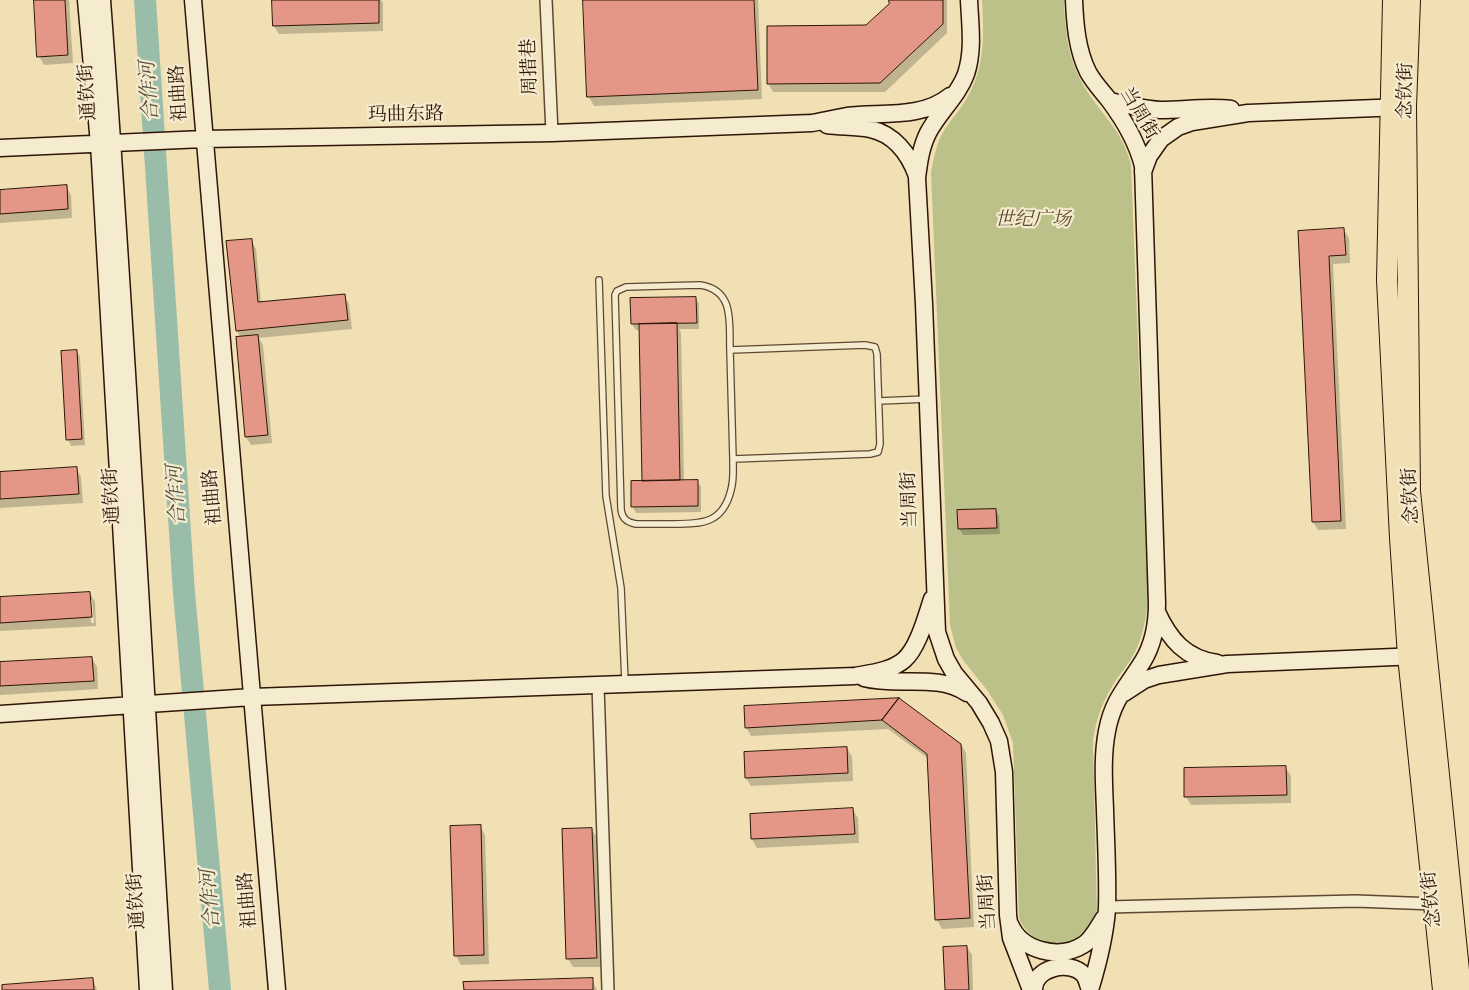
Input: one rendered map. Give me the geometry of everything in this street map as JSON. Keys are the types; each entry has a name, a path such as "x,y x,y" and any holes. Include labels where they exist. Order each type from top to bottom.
{"highway":[{"name":"念钦街","path":"1393,0 1417,656 1434,904 1443,990"},
{"name":"念钦街","path":"1398,107 1410,0"},
{"name":"念钦街","path":"1417,656 1461,990"}],"street":[{"path":"86,0 113,143"},
{"name":"通钦街","path":"102,0 113,143 138,704 164,990"},
{"name":"祖曲路","path":"193,0 197,140 252,697 277,990"},
{"name":"周措巷","path":"546,0 552,133"},
{"name":"当周街","path":"969,0 970,57 965,75 957,91 923,143 917,178 937,632 941,647 954,673 991,723 999,741 1004,772 1008,915 1013,945 1032,990"},
{"name":"当周街","path":"1074,0 1078,41 1083,60 1089,73 1110,101 1130,133 1139,151 1143,172 1157,612 1157,622 1153,638 1146,655 1118,697 1106,732 1104,754 1107,911 1103,942 1090,990"},
{"path":"812,123 846,116 924,110 946,100 957,91"},
{"path":"1110,101 1136,108 1160,110 1213,108 1248,113"},
{"path":"1143,172 1154,147 1170,131 1192,122 1248,113 1398,107"},
{"path":"812,123 870,129 888,136 912,161 917,178"},
{"name":"玛曲东路","path":"0,148 197,140 552,133 812,123"},
{"path":"0,714 252,697 855,676 884,670 904,660 910,653 922,628 935,590"},
{"path":"1157,612 1173,639 1188,654 1199,659 1227,664"},
{"path":"1118,697 1144,680 1158,675 1227,664 1417,656"},
{"path":"855,676 878,680 940,682 958,687 974,698"},
{"path":"598,685 608,990"},
{"path":"138,704 148,990"},
{"path":"1008,915 1011,927 1026,944 1040,951 1057,953 1071,951 1084,945 1095,933 1107,911 1356,901 1434,904"},
{"path":"1032,990 1036,979 1042,974 1049,969 1060,967 1076,969 1083,974 1090,990"}],"lane":[{"path":"599,280 606,496 621,588 625,684"},
{"path":"700,285 712,288 724,298 728,306 730,350 733,459 732,484 729,497 719,513 709,521 698,524 629,523 624,519 621,509 615,295 617,291 626,287 700,285"},
{"path":"730,350 875,347 879,401 880,448 874,454 733,459"},
{"path":"879,401 927,399"}],"green space":[{"name":"世纪广场","path":"982,0 1064,0 1068,41 1076,70 1087,91 1122,140 1131,165 1148,600 1144,627 1138,646 1109,692 1094,732 1097,917 1094,924 1081,938 1061,944 1051,944 1032,935 1024,928 1019,918 1013,743 1003,715 956,648 950,625 931,172 939,139 967,99 978,72 983,36"}],"building":[{"path":"34,0 65,0 68,55 37,57"},
{"path":"272,0 379,0 379,23 273,26"},
{"path":"583,0 754,0 758,90 587,97"},
{"path":"889,0 943,0 943,24 880,83 767,84 767,26 866,25 889,4"},
{"path":"67,185 68,209 0,214 0,190"},
{"path":"1344,228 1346,255 1329,256 1341,521 1312,522 1298,231"},
{"path":"252,239 258,302 345,294 348,320 236,331 226,241"},
{"path":"696,297 697,323 631,324 630,298"},
{"path":"677,323 680,480 642,481 639,324"},
{"path":"258,335 268,435 245,437 236,337"},
{"path":"77,350 82,439 66,440 61,351"},
{"path":"77,467 79,494 0,499 0,472"},
{"path":"698,480 698,506 631,507 631,481"},
{"path":"996,509 997,528 958,529 957,510"},
{"path":"90,592 92,617 0,623 0,597"},
{"path":"92,657 94,681 0,686 0,662"},
{"path":"899,698 961,744 970,918 935,920 927,754 882,720"},
{"path":"899,698 882,720 745,728 744,706"},
{"path":"847,747 848,773 745,778 744,752"},
{"path":"1286,766 1287,795 1184,797 1184,768"},
{"path":"853,808 855,834 751,839 750,814"},
{"path":"481,825 484,955 454,956 450,826"},
{"path":"592,828 597,958 566,959 562,829"},
{"path":"967,946 969,990 945,990 943,947"},
{"path":"93,978 94,990 2,990 2,985"},
{"path":"593,978 593,990 464,990 463,982"}],"waterway":[{"name":"合作河","path":"145,0 184,593 220,990"}]}
